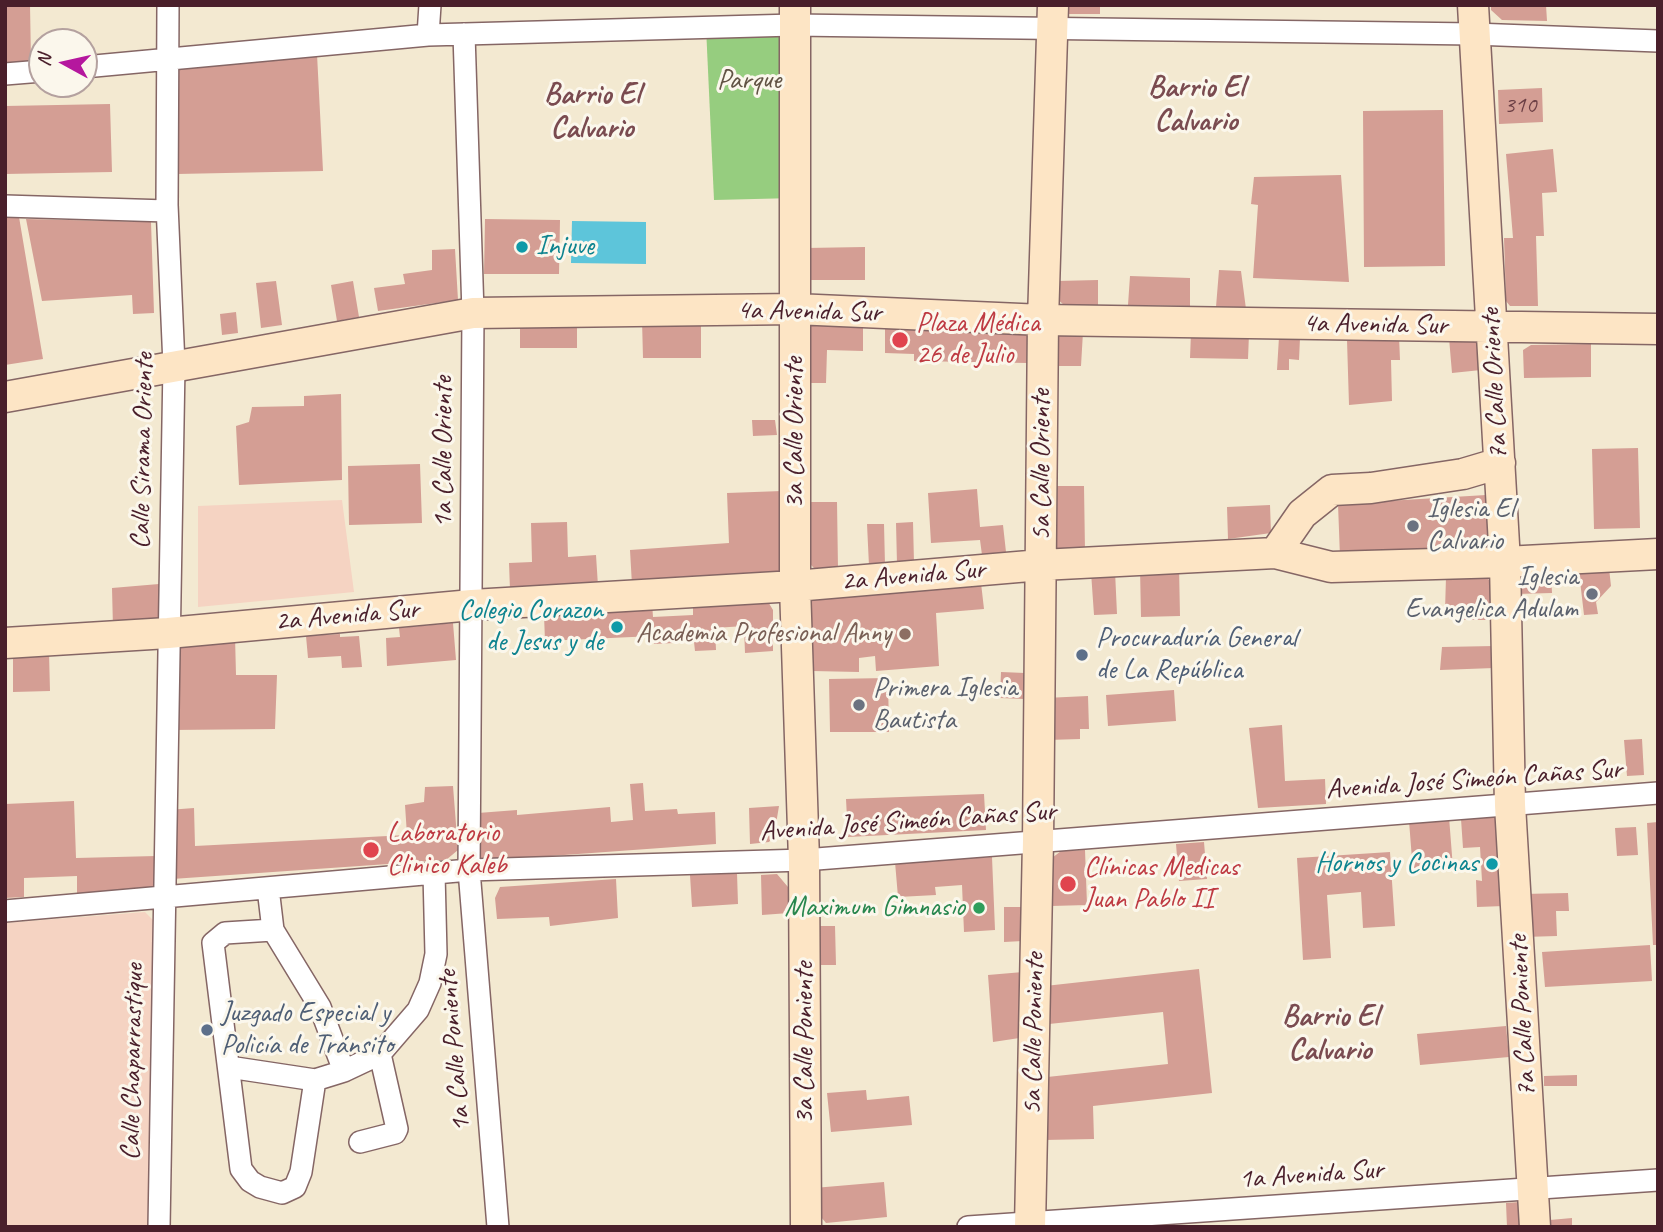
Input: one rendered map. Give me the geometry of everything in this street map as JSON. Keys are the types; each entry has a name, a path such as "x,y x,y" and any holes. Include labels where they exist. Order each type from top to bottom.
{"street":[{"name":"Calle Sirama Oriente","path":"163,898 174,365 167,211 168,5"},
{"path":"428,35 430,5"},
{"path":"98,66 428,35 794,15 1474,20 1658,41"},
{"name":"3a Calle Oriente","path":"794,15 795,586 804,860"},
{"name":"5a Calle Oriente","path":"1038,841 1043,320 1053,17"},
{"name":"7a Calle Oriente","path":"1474,20 1505,562 1510,805"},
{"name":"1a Calle Oriente","path":"464,34 472,313 469,870"},
{"path":"5,74 28,72"},
{"path":"5,206 167,211"},
{"name":"4a Avenida Sur","path":"5,397 472,313 795,309 1043,320 1658,329"},
{"path":"1276,553 1302,514 1332,490 1371,488 1462,474 1500,463"},
{"name":"2a Avenida Sur","path":"5,643 167,633 472,605 795,586 1041,565 1276,553 1331,567 1658,554"},
{"name":"Avenida José Simeón Cañas Sur","path":"5,911 469,870 804,860 1658,793"},
{"name":"7a Calle Poniente","path":"1510,805 1535,1227"},
{"name":"5a Calle Poniente","path":"1030,1224 1038,841"},
{"name":"3a Calle Poniente","path":"804,860 806,1227"},
{"name":"1a Calle Poniente","path":"469,870 498,1227"},
{"path":"229,1066 315,1080 344,1071 380,1054 403,1031 418,1010 430,983 436,954 433,873"},
{"path":"268,888 274,930 320,1007 344,1071"},
{"name":"Calle Chaparrastique","path":"159,1227 163,898"},
{"path":"274,930 225,933 214,943 241,1169 250,1181 260,1187 282,1193 295,1187 301,1172 315,1080"},
{"path":"360,1142 395,1133 397,1129 380,1054"},
{"name":"1a Avenida Sur","path":"968,1227 1658,1180"}],"shaded area":[{"path":"342,500 354,592 198,607 198,506"},
{"path":"145,912 155,922 152,1227 5,1227 5,923"}],"green space":[{"name":"Parque","path":"787,25 795,198 714,200 706,27"}],"water":[{"path":"572,221 646,222 646,264 571,263"}],"building":[{"path":"5,5 30,5 28,61 5,63"},
{"path":"1060,5 1100,5 1100,14 1060,14"},
{"path":"1491,5 1546,5 1547,21 1502,20 1491,10"},
{"path":"317,54 323,171 177,174 174,68"},
{"path":"1542,88 1543,122 1499,124 1498,90"},
{"path":"110,104 112,172 5,174 5,106"},
{"path":"1443,110 1445,266 1364,267 1363,111"},
{"path":"1553,149 1557,192 1542,193 1544,236 1536,236 1538,306 1510,306 1506,301 1504,238 1513,238 1506,154"},
{"path":"1341,175 1349,282 1253,278 1258,205 1251,204 1254,177"},
{"path":"5,217 19,217 43,359 5,365"},
{"path":"26,219 151,222 154,313 133,314 132,295 42,301"},
{"name":"Injuve","path":"485,219 560,220 559,274 484,274"},
{"path":"865,247 865,280 807,280 806,248"},
{"path":"455,249 458,300 378,311 374,288 405,284 403,274 432,270 432,250"},
{"path":"1219,270 1241,271 1246,309 1216,307"},
{"path":"1130,276 1190,278 1190,306 1128,305"},
{"path":"1098,280 1098,305 1064,305 1056,298 1057,281"},
{"path":"276,281 282,325 261,328 256,283"},
{"path":"353,281 359,317 337,321 331,285"},
{"path":"236,312 238,333 222,335 220,314"},
{"path":"701,319 701,358 643,358 642,320"},
{"path":"577,321 577,348 520,348 520,322"},
{"path":"806,321 863,322 863,351 827,350 826,383 805,383"},
{"path":"885,326 1020,329 1028,336 1027,363 914,361 914,354 885,353"},
{"path":"1054,331 1083,332 1081,366 1053,366"},
{"path":"1191,333 1249,334 1248,359 1190,358"},
{"path":"1399,336 1400,360 1391,360 1392,401 1349,405 1347,340"},
{"path":"1279,337 1300,338 1299,360 1289,359 1289,370 1277,370"},
{"path":"1449,338 1479,341 1481,370 1452,373"},
{"path":"1591,344 1591,377 1524,378 1523,350 1531,345"},
{"path":"341,394 342,480 239,485 236,426 249,422 252,407 304,406 304,396"},
{"path":"752,420 775,420 777,435 753,436"},
{"path":"1638,448 1640,528 1594,529 1592,449"},
{"path":"420,464 422,523 349,525 348,466"},
{"path":"1047,486 1084,486 1085,551 1059,552 1049,543"},
{"path":"977,489 980,527 1003,525 1006,552 982,555 980,540 931,543 928,493"},
{"path":"782,491 787,576 632,585 630,550 729,543 727,493"},
{"name":"Iglesia El Calvario","path":"1486,495 1489,548 1340,557 1338,504"},
{"path":"808,502 837,502 838,569 816,570 808,562"},
{"path":"1270,505 1271,533 1228,539 1227,507"},
{"path":"567,522 568,557 596,555 598,586 510,590 509,563 532,562 531,523"},
{"path":"913,522 914,563 897,564 896,523"},
{"path":"867,524 884,524 885,565 869,566"},
{"path":"1179,567 1180,616 1141,617 1140,568"},
{"name":"Iglesia Evangelica Adulam","path":"1609,568 1611,586 1596,602 1598,614 1584,615 1579,572"},
{"path":"1115,571 1117,614 1094,615 1091,572"},
{"path":"1522,571 1551,571 1552,593 1516,594 1515,578"},
{"path":"1446,577 1486,577 1494,585 1494,620 1462,620 1461,610 1445,611"},
{"path":"981,583 984,609 936,613 939,666 876,671 875,656 859,658 859,672 812,671 810,598"},
{"path":"159,584 162,624 113,628 112,588"},
{"path":"767,600 773,610 773,651 745,653 744,626 715,628 716,650 695,651 694,642 654,644 654,636 545,641 544,615 652,603 653,617 693,615 693,604"},
{"path":"453,623 456,660 387,666 386,638 400,637 399,628"},
{"path":"340,634 340,637 359,636 362,667 342,668 341,656 308,658 306,636"},
{"path":"235,636 236,675 277,675 275,729 171,730 174,649 182,641"},
{"path":"1494,646 1494,668 1440,670 1442,647"},
{"path":"13,652 49,652 50,691 13,692"},
{"path":"1001,672 1025,673 1024,699 1000,698"},
{"name":"Primera Iglesia Bautista","path":"888,678 889,732 830,732 829,679"},
{"path":"1174,690 1176,721 1108,726 1106,695"},
{"path":"1088,696 1089,729 1080,729 1080,739 1047,740 1045,698"},
{"path":"1282,725 1285,781 1325,779 1326,804 1258,808 1249,728"},
{"path":"1642,739 1644,775 1627,776 1624,740"},
{"path":"643,783 645,811 677,809 678,814 715,812 716,844 481,861 478,813 517,810 517,815 610,807 611,822 633,820 630,784"},
{"path":"453,786 458,850 446,860 172,879 168,810 194,808 195,846 407,835 405,805 424,802 425,787"},
{"path":"984,794 986,830 848,837 846,799"},
{"path":"74,801 76,858 156,856 156,892 77,895 77,876 24,878 24,897 5,898 5,804"},
{"path":"779,806 774,836 769,842 750,844 749,808"},
{"name":"Hornos y Cocinas","path":"1500,816 1504,906 1477,907 1476,880 1482,881 1480,847 1463,848 1461,819"},
{"path":"1449,817 1453,868 1413,872 1409,821"},
{"path":"1658,822 1658,945 1653,945 1647,823"},
{"path":"1636,827 1638,855 1617,856 1615,828"},
{"path":"1204,842 1207,879 1179,881 1176,844"},
{"name":"Clínicas Medicas Juan Pablo II","path":"1085,850 1087,905 1051,906 1052,858 1061,851"},
{"path":"1390,852 1395,926 1363,928 1361,892 1327,895 1331,958 1303,960 1297,858"},
{"path":"992,857 995,930 964,932 962,885 935,887 936,895 898,897 895,862"},
{"path":"737,873 738,904 692,907 690,875"},
{"path":"777,874 788,887 789,913 762,915 761,875"},
{"path":"616,879 618,918 550,926 549,917 497,919 495,898 500,887"},
{"path":"1568,893 1569,911 1556,911 1557,936 1524,937 1523,894"},
{"path":"1004,907 1022,907 1023,941 1004,942"},
{"path":"817,926 835,926 836,965 817,965"},
{"path":"1650,945 1652,981 1545,987 1542,952"},
{"path":"1199,969 1212,1093 1093,1106 1094,1139 1044,1140 1038,1078 1168,1064 1163,1012 1049,1024 1045,986"},
{"path":"1023,972 1026,1037 993,1042 988,975"},
{"path":"1506,1026 1509,1057 1420,1065 1417,1034"},
{"path":"1577,1075 1577,1086 1544,1086 1544,1076"},
{"path":"866,1090 867,1100 909,1096 912,1125 831,1132 827,1093"},
{"path":"884,1182 887,1217 826,1223 816,1211 814,1188"},
{"path":"1520,1202 1525,1225 1507,1227 1506,1203"},
{"path":"1572,1218 1572,1227 1550,1227 1550,1220"}],"place":[{"name":"Injuve","path":"522,247"},
{"name":"Plaza Médica 26 de Julio","path":"900,340"},
{"name":"Iglesia El Calvario","path":"1413,526"},
{"name":"Iglesia Evangelica Adulam","path":"1592,594"},
{"name":"Colegio Corazon de Jesus y de","path":"617,627"},
{"name":"Academia Profesional Anny","path":"905,634"},
{"name":"Procuraduría General de La República","path":"1082,655"},
{"name":"Primera Iglesia Bautista","path":"859,705"},
{"name":"Laboratorio Clinico Kaleb","path":"371,850"},
{"name":"Hornos y Cocinas","path":"1492,864"},
{"name":"Clínicas Medicas Juan Pablo II","path":"1068,884"},
{"name":"Maximum Gimnasio","path":"979,908"},
{"name":"Juzgado Especial y Policía de Tránsito","path":"207,1030"}],"district":[{"name":"Barrio El Calvario","path":"1196,105"},
{"name":"Barrio El Calvario","path":"592,112"},
{"name":"Barrio El Calvario","path":"1330,1034"}]}
